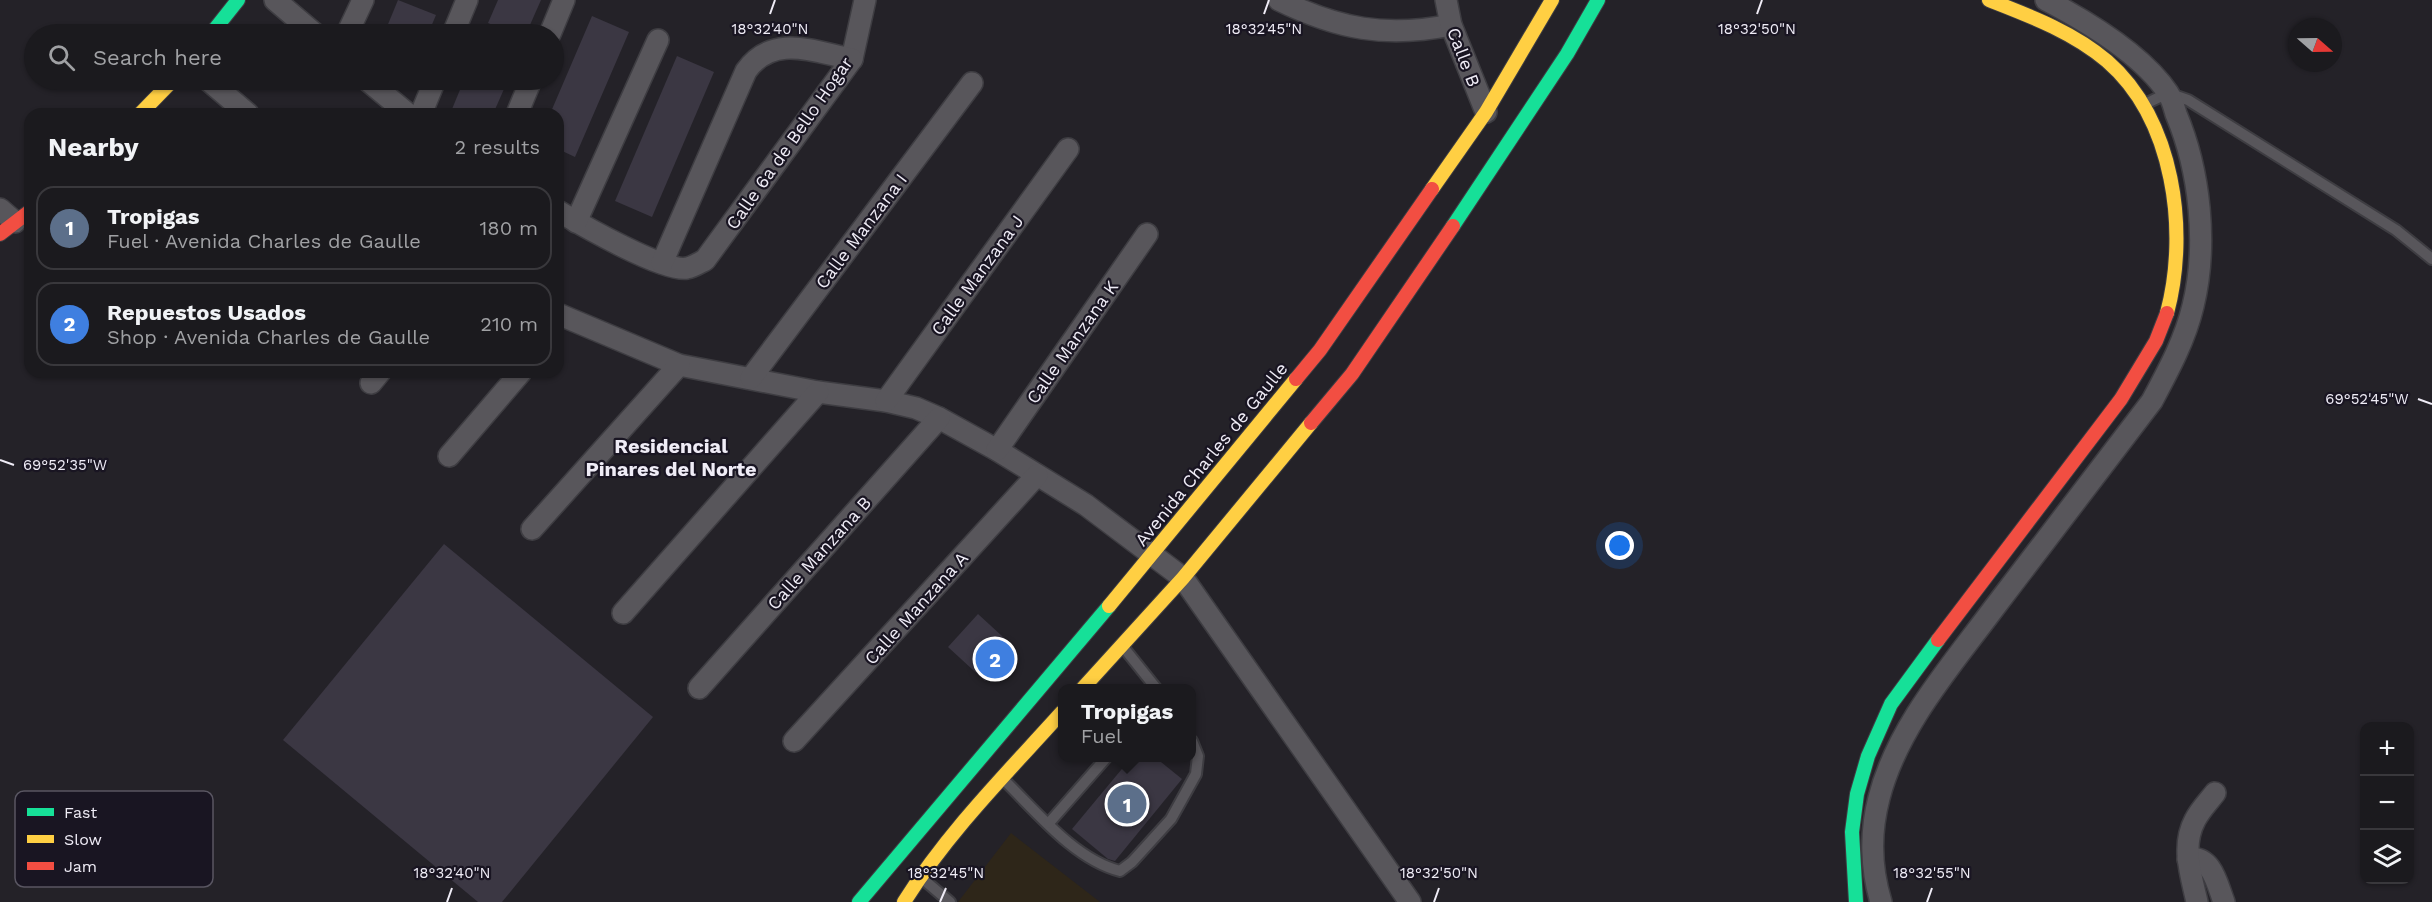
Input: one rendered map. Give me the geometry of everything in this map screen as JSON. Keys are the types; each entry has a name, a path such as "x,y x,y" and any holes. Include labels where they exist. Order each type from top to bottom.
{"main road":[{"path":"219,24 238,0"},
{"name":"Avenida Charles de Gaulle","path":"859,902 1324,353 1486,112 1552,0"},
{"path":"1087,684 1183,578 1348,371 1489,174 1567,54 1598,0"},
{"path":"1856,902 1852,849 1857,799 1876,731 1891,704 1917,668 2119,404 2157,341 2170,303 2176,264 2174,207 2158,133 2143,105 2119,72 2087,47 2034,19 1989,0"},
{"path":"146,108 163,90"},
{"path":"904,902 919,876 1058,717"}],"street":[{"path":"275,0 303,24"},
{"path":"352,24 363,0"},
{"path":"457,24 467,0"},
{"path":"554,24 564,0"},
{"name":"Calle 6a de Bello Hogar","path":"662,264 686,269 705,260 852,59 865,0"},
{"path":"1279,0 1340,25 1384,31 1418,31 1451,25"},
{"name":"Calle B","path":"1446,0 1451,25 1486,112"},
{"path":"1881,902 1874,878 1873,844 1879,799 1893,758 1906,733 1949,668 2152,401 2177,354 2193,305 2200,257 2198,194 2188,142 2168,93 2135,58 2084,20 2046,0"},
{"path":"658,40 567,216 662,264 746,71 755,58 770,50 787,47 852,59"},
{"name":"Calle Manzana I","path":"751,378 972,83"},
{"path":"220,90 241,108"},
{"path":"379,90 401,108"},
{"path":"423,108 431,90"},
{"path":"519,108 527,90"},
{"name":"Calle Manzana J","path":"886,401 1068,149"},
{"name":"Calle Manzana K","path":"997,450 1147,234"},
{"path":"564,321 679,365 916,408 997,450 1086,505 1183,578 1410,902"},
{"path":"532,529 679,365"},
{"path":"448,456 516,378"},
{"path":"623,613 818,392"},
{"name":"Calle Manzana B","path":"699,688 939,418"},
{"name":"Calle Manzana A","path":"794,741 1037,475"},
{"path":"2197,902 2188,859 2190,834 2195,819 2215,793"},
{"path":"2188,859 2196,858 2204,861 2214,874 2224,902"}],"lane":[{"path":"2143,105 2168,93 2188,100 2396,230 2432,260"},
{"path":"1122,645 1153,684"},
{"path":"1003,779 1081,853 1105,867 1120,871 1132,862 1171,819 1196,774 1198,756 1196,752"},
{"path":"1049,823 1102,762"},
{"path":"919,876 950,902"}],"shaded area":[{"path":"1011,833 1100,902 958,902"}],"building":[{"path":"398,0 436,15 432,24 388,24"},
{"path":"498,0 541,0 530,24 488,23"},
{"path":"592,16 629,32 575,157 564,152 564,108 553,108 560,90 564,90 564,81"},
{"path":"677,56 714,72 652,217 615,201"},
{"path":"460,90 504,90 496,108 452,108"},
{"path":"444,544 653,717 502,902 478,902 283,740"},
{"path":"978,614 1015,648 985,681 948,647"},
{"path":"1128,762 1161,762 1182,779 1115,861 1108,859 1072,829"}],"traffic: fast":[{"path":"219,24 238,0"},
{"path":"1453,226 1567,54 1598,0"},
{"path":"859,902 1109,606"},
{"path":"1856,902 1852,832 1857,794 1868,756 1891,704 1938,640"}],"traffic: slow":[{"path":"1432,189 1486,112 1552,0"},
{"path":"1989,0 2080,41 2107,61 2130,85 2148,113 2161,145 2170,178 2175,213 2176,247 2167,313"},
{"path":"146,108 163,90"},
{"path":"1109,606 1296,379"},
{"path":"1087,684 1183,578 1311,423"},
{"path":"904,902 959,827 1058,716"}],"traffic: jam":[{"path":"1296,379 1320,350 1432,189"},
{"path":"0,234 24,216"},
{"path":"1311,423 1352,374 1453,226"},
{"path":"1938,640 2121,399 2156,341 2167,313"}],"place":[{"name":"Repuestos Usados","path":"995,659"},
{"name":"Tropigas","path":"1127,804"}],"district":[{"name":"Residencial Pinares del Norte","path":"671,458"}]}
